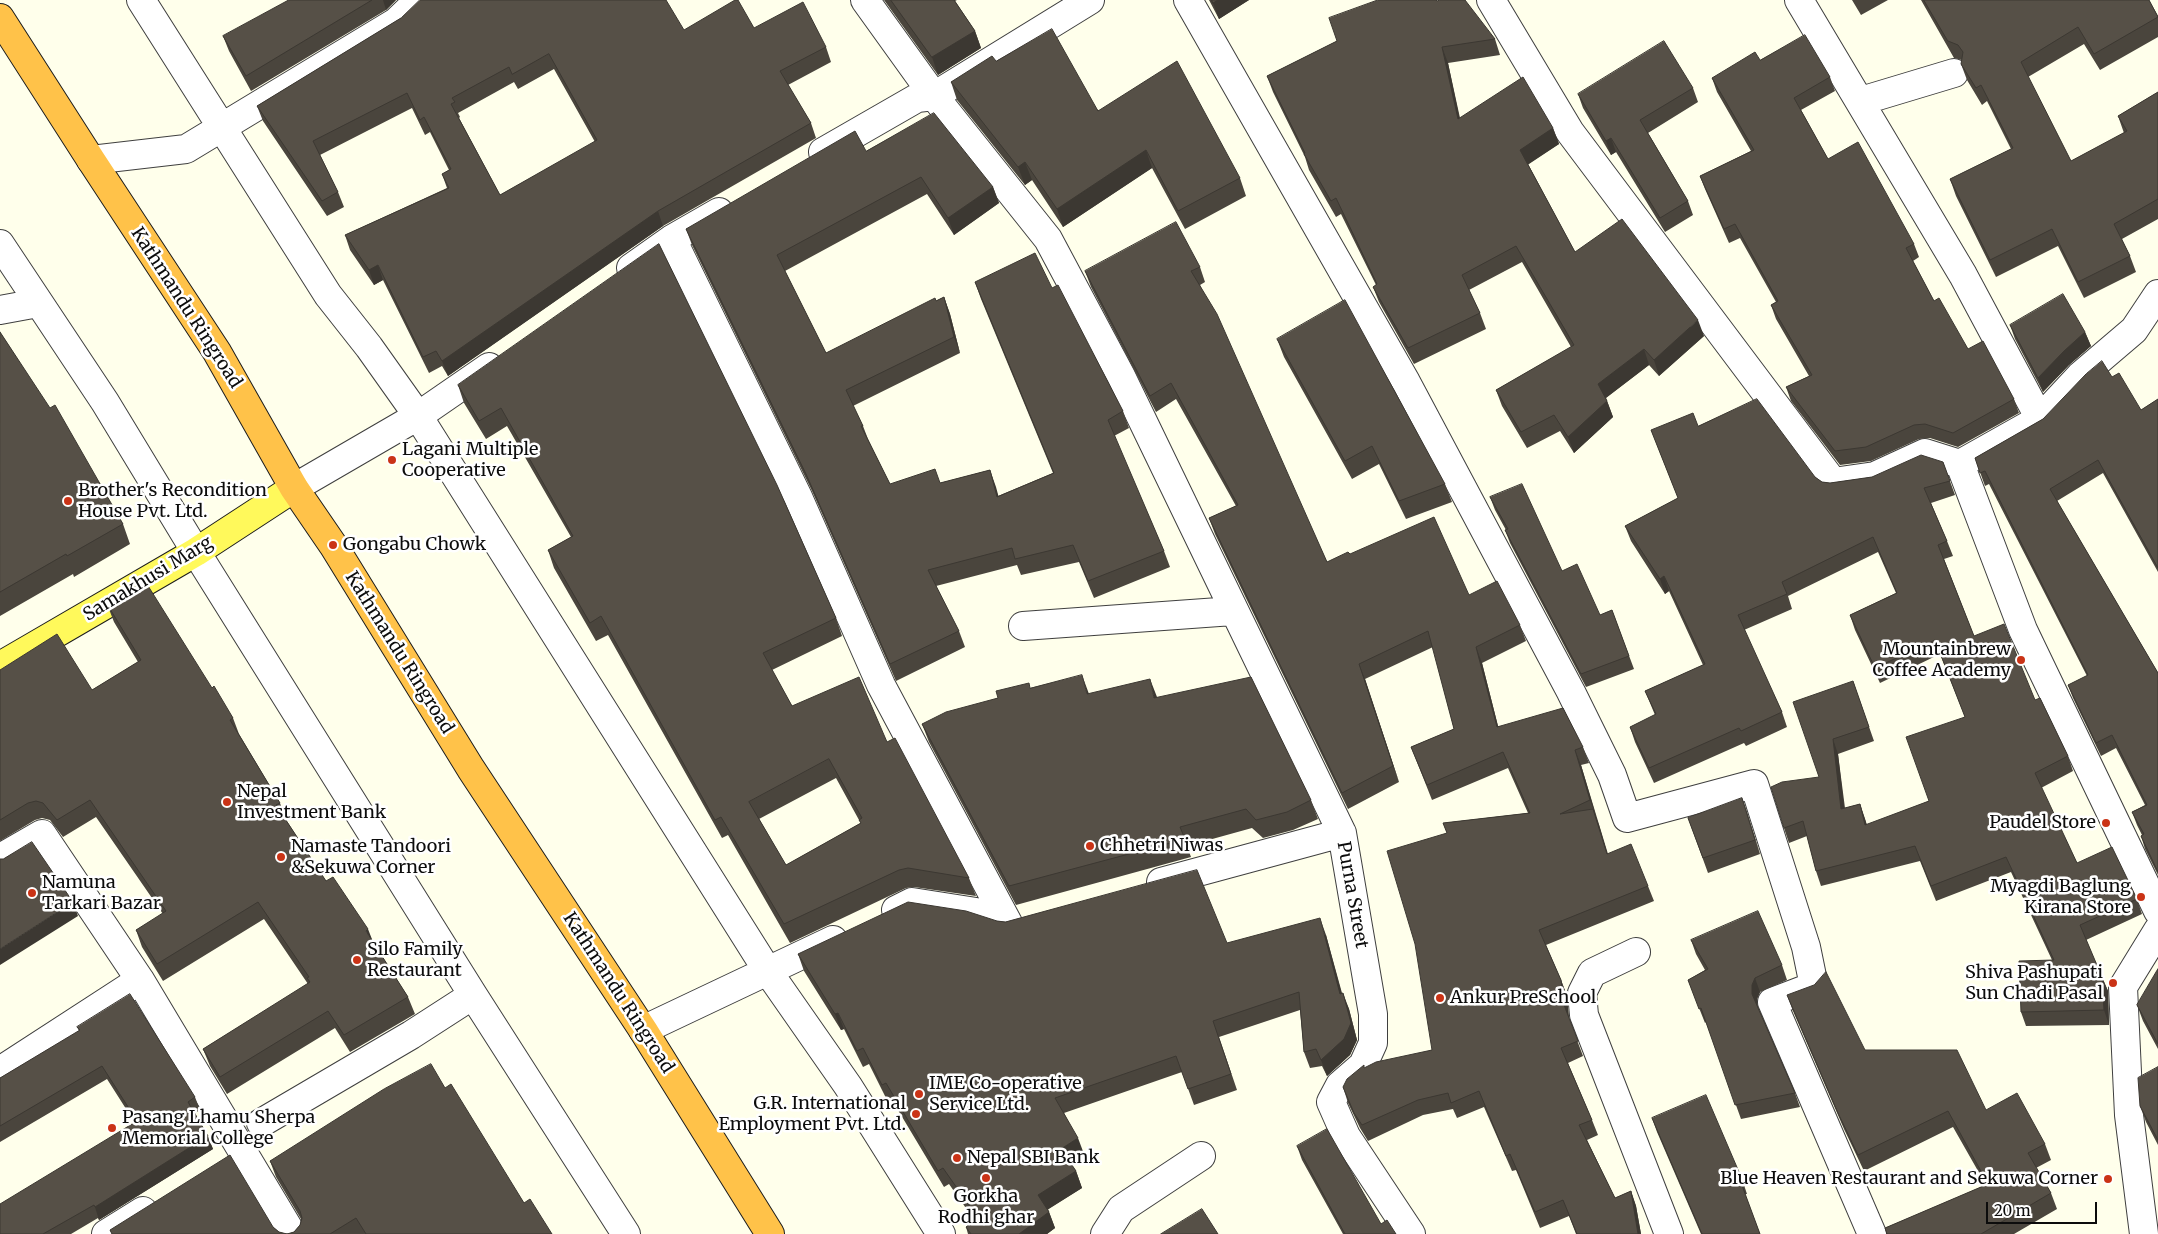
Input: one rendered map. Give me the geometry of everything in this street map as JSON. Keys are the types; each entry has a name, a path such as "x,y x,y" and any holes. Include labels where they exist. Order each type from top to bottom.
{"highway":[{"name":"Kathmandu Ringroad","path":"0,18 90,160 217,352 294,488 333,545 471,770 643,1030 770,1234"}],"main road":[{"name":"Samakhusi Marg","path":"0,666 196,552 294,488"}],"street":[{"path":"141,0 328,295 369,347 418,416 767,970 848,1086 941,1234"},
{"path":"90,160 186,149 396,22 419,0"},
{"path":"866,0 934,96 1048,239 1121,376 1342,833"},
{"path":"799,166 917,98 934,96 1090,0"},
{"path":"1188,0 1406,382 1572,692 1612,775 1627,818 1754,784 1806,947 1814,986 1772,1002 1872,1234"},
{"path":"1491,0 1570,132 1834,482 1875,476 1925,453 1960,464 2040,419 2080,376 2134,330 2158,294"},
{"path":"1799,0 1861,101 1963,275 2040,419"},
{"path":"1861,101 1954,73"},
{"path":"607,285 672,239 740,200"},
{"path":"643,1030 912,902 1018,920 881,685 798,497 672,239"},
{"path":"0,244 105,402 196,552 473,995 626,1234"},
{"path":"0,310 38,303"},
{"path":"294,488 418,416 508,353"},
{"path":"1960,464 2024,630 2158,910"},
{"path":"1023,626 1233,611"},
{"name":"Purna Street","path":"1142,887 1342,833 1373,1014 1373,1043 1363,1065 1340,1085 1331,1102 1346,1136 1412,1234"},
{"path":"0,858 42,834 140,980 292,1234"},
{"path":"2144,1234 2129,1115 2123,987 2158,930"},
{"path":"1636,952 1592,973 1582,993 1584,1014 1669,1234"},
{"path":"0,1071 140,980"},
{"path":"261,1123 411,1035 473,995"},
{"path":"218,1164 242,1150"},
{"path":"1105,1234 1121,1210 1201,1156"},
{"path":"106,1234 162,1199"}],"building":[{"path":"289,0 372,0 246,76 223,36"},
{"path":"420,0 666,0 684,30 738,0 754,28 803,2 826,47 780,71 811,123 658,211 442,361 436,351 423,357 378,265 369,270 345,235 449,188 442,174 451,169 424,117 420,120 407,93 313,141 338,192 322,201 257,106 401,18","holes":["549,54 597,140 500,195 451,104 455,102 452,98 509,67 512,74"]},
{"path":"891,0 954,0 975,31 932,57"},
{"path":"1378,0 1465,0 1495,39 1442,47 1458,119 1523,77 1553,128 1520,150 1575,252 1622,219 1698,320 1654,360 1644,349 1598,384 1607,401 1568,437 1554,415 1521,432 1496,390 1574,345 1516,246 1462,275 1480,313 1408,348 1373,287 1377,284 1336,198 1331,201 1304,154 1267,76 1337,41 1329,18"},
{"path":"1924,0 2149,0 2158,17 2094,54 2078,27 2021,62 2071,161 2127,131 2118,116 2158,92 2158,199 2114,224 2130,256 2078,282 2052,229 1990,260 1950,179 2013,148 1981,85 1976,88 1961,64 1963,52 1958,45 1948,41"},
{"path":"1052,29 1098,111 1177,61 1240,178 1178,211 1146,150 1057,209 1025,162 1018,167 951,82 992,56 996,61"},
{"path":"1805,35 1830,77 1794,98 1828,159 1858,142 1914,244 1906,248 1934,301 1939,298 1968,349 1983,341 2014,399 1953,433 1925,424 1914,425 1866,447 1835,451 1786,387 1812,375 1771,305 1778,301 1735,224 1724,229 1700,176 1754,150 1712,78 1755,52 1760,60"},
{"path":"1664,41 1693,88 1640,120 1688,201 1660,218 1611,138 1606,141 1578,94"},
{"path":"934,113 993,187 948,218 921,177 777,255 826,353 935,298 936,301 944,297 954,337 846,390 863,426 861,426 890,484 935,469 940,483 990,470 997,497 1054,473 975,282 1035,253 1052,288 1058,285 1123,411 1108,420 1164,551 1088,581 1073,545 1015,559 1012,548 928,570 959,631 890,664 806,474 686,229 855,131 866,151"},
{"path":"1176,222 1200,267 1191,271 1217,314 1327,562 1348,552 1350,554 1434,517 1469,595 1497,581 1520,625 1476,647 1497,727 1563,708 1583,747 1575,750 1590,800 1560,814 1593,809 1607,854 1631,844 1648,886 1539,930 1561,980 1564,1005 1578,1041 1561,1048 1592,1120 1579,1125 1615,1198 1631,1191 1638,1234 1577,1234 1563,1200 1535,1212 1510,1154 1506,1156 1479,1091 1451,1103 1448,1093 1418,1100 1362,1125 1354,1113 1343,1087 1347,1079 1364,1065 1364,1068 1376,1062 1432,1050 1415,944 1387,851 1447,833 1443,823 1530,813 1503,752 1427,785 1411,747 1454,729 1428,631 1359,664 1393,766 1342,793 1209,518 1238,505 1171,383 1150,396 1085,271"},
{"path":"659,244 777,485 836,618 763,653 792,706 859,677 887,742 895,738 969,878 908,868 899,870 784,924 721,817 715,820 601,616 590,623 548,550 573,536 501,408 479,421 458,385","holes":["829,759 862,818 859,820 861,823 786,865 749,802"]},
{"path":"2063,294 2085,332 2038,378 2010,325"},
{"path":"1345,300 1445,484 1399,501 1372,446 1345,461 1277,339"},
{"path":"0,332 50,408 55,405 123,524 0,592"},
{"path":"2102,361 2112,377 2119,373 2141,410 2158,399 2158,568 2098,460 2050,489 2158,673 2158,872 2141,836 2144,834 2132,812 2147,805 2112,735 2096,743 2068,685 2088,675 1985,471 1980,473 1975,458 2043,419 2086,374"},
{"path":"1757,399 1815,477 1822,482 1830,483 1872,477 1921,455 1943,462 1950,481 1924,488 1947,541 1938,545 1974,636 2004,624 2035,700 2040,698 2068,756 2035,773 2077,863 2112,847 2137,899 2080,925 2102,977 2104,1010 2021,1012 2019,961 2054,960 2006,857 1931,886 1915,846 1816,871 1803,821 1784,828 1771,787 1782,782 1819,777 1793,702 1853,681 1869,727 1833,739 1841,809 1860,804 1865,825 1929,801 1906,737 1965,717 1935,640 1875,668 1850,615 1897,593 1873,537 1782,582 1787,594 1738,615 1782,712 1741,731 1739,728 1649,768 1630,727 1656,714 1645,691 1705,664 1664,576 1660,579 1625,526 1678,498 1651,430 1693,413 1698,426"},
{"path":"1522,484 1562,571 1577,564 1600,615 1612,610 1629,656 1581,674 1505,530 1508,529 1490,497"},
{"path":"145,581 233,718 230,720 280,803 276,805 326,881 333,877 368,929 366,931 408,997 344,1035 328,1011 220,1077 203,1049 310,982 307,978 309,977 258,902 157,964 136,930 166,911 90,800 57,820 43,803 36,801 28,803 0,820 0,670 57,634 92,690 141,660 107,604"},
{"path":"1082,675 1087,694 1150,679 1154,698 1251,677 1311,800 1287,812 1256,820 1246,809 1180,827 1185,839 1009,886 922,724 946,712 998,698 996,691 1029,683 1030,688"},
{"path":"1742,798 1755,840 1703,858 1688,818"},
{"name":"Namuna Tarkari Bazar","path":"32,842 73,902 0,949 0,859"},
{"path":"1197,870 1227,943 1320,918 1340,994 1343,993 1351,1023 1344,1039 1321,1060 1316,1049 1304,1052 1299,992 1213,1021 1231,1074 1188,1089 1176,1056 1055,1098 1078,1138 1061,1149 1076,1171 1038,1195 1049,1212 1019,1234 971,1234 966,1227 978,1218 943,1168 938,1171 886,1083 882,1085 863,1048 857,1051 838,1013 835,1014 798,954 908,902 966,911 1005,922"},
{"path":"1758,911 1782,965 1755,978 1752,985 1752,994 1795,1093 1735,1105 1701,1008 1699,1009 1688,980 1708,969 1691,940"},
{"path":"2158,969 2158,1044 2137,1005"},
{"path":"1826,972 1865,1050 1957,1050 1986,1110 2017,1093 2045,1144 2028,1153 2051,1193 1981,1234 1887,1234 1885,1228 1988,1184 1948,1111 1858,1155 1787,995 1814,985"},
{"path":"130,994 195,1097 188,1102 208,1136 95,1207 94,1205 43,1234 0,1234 0,1204 137,1121 102,1066 0,1126 0,1078 80,1030 77,1027"},
{"path":"431,1064 445,1088 451,1084 524,1203 530,1199 552,1234 366,1234 356,1218 330,1234 287,1234 294,1232 300,1225 302,1218 300,1211 270,1161 384,1089"},
{"path":"2158,1067 2158,1140 2140,1106 2138,1078"},
{"path":"1706,1095 1742,1179 1740,1180 1760,1234 1702,1234 1652,1118"},
{"path":"1327,1129 1381,1224 1387,1220 1396,1234 1345,1234 1297,1146"},
{"path":"230,1155 273,1227 279,1232 287,1234 112,1234 110,1230"},
{"path":"1202,1209 1218,1234 1161,1234"}],"place":[{"name":"Lagani Multiple Cooperative","path":"392,460"},
{"name":"Brother's Recondition House Pvt. Ltd.","path":"68,501"},
{"name":"Gongabu Chowk","path":"333,545"},
{"name":"Mountainbrew Coffee Academy","path":"2021,660"},
{"name":"Nepal Investment Bank","path":"227,802"},
{"name":"Paudel Store","path":"2106,823"},
{"name":"Chhetri Niwas","path":"1090,846"},
{"name":"Namaste Tandoori &Sekuwa Corner","path":"281,857"},
{"name":"Namuna Tarkari Bazar","path":"32,893"},
{"name":"Myagdi Baglung Kirana Store","path":"2141,897"},
{"name":"Silo Family Restaurant","path":"357,960"},
{"name":"Shiva Pashupati Sun Chadi Pasal","path":"2113,983"},
{"name":"Ankur PreSchool","path":"1440,998"},
{"name":"IME Co-operative Service Ltd.","path":"919,1094"},
{"name":"G.R. International Employment Pvt. Ltd.","path":"916,1114"},
{"name":"Pasang Lhamu Sherpa Memorial College","path":"112,1128"},
{"name":"Nepal SBI Bank","path":"957,1158"},
{"name":"Gorkha Rodhi ghar","path":"986,1178"},
{"name":"Blue Heaven Restaurant and Sekuwa Corner","path":"2108,1179"}]}
